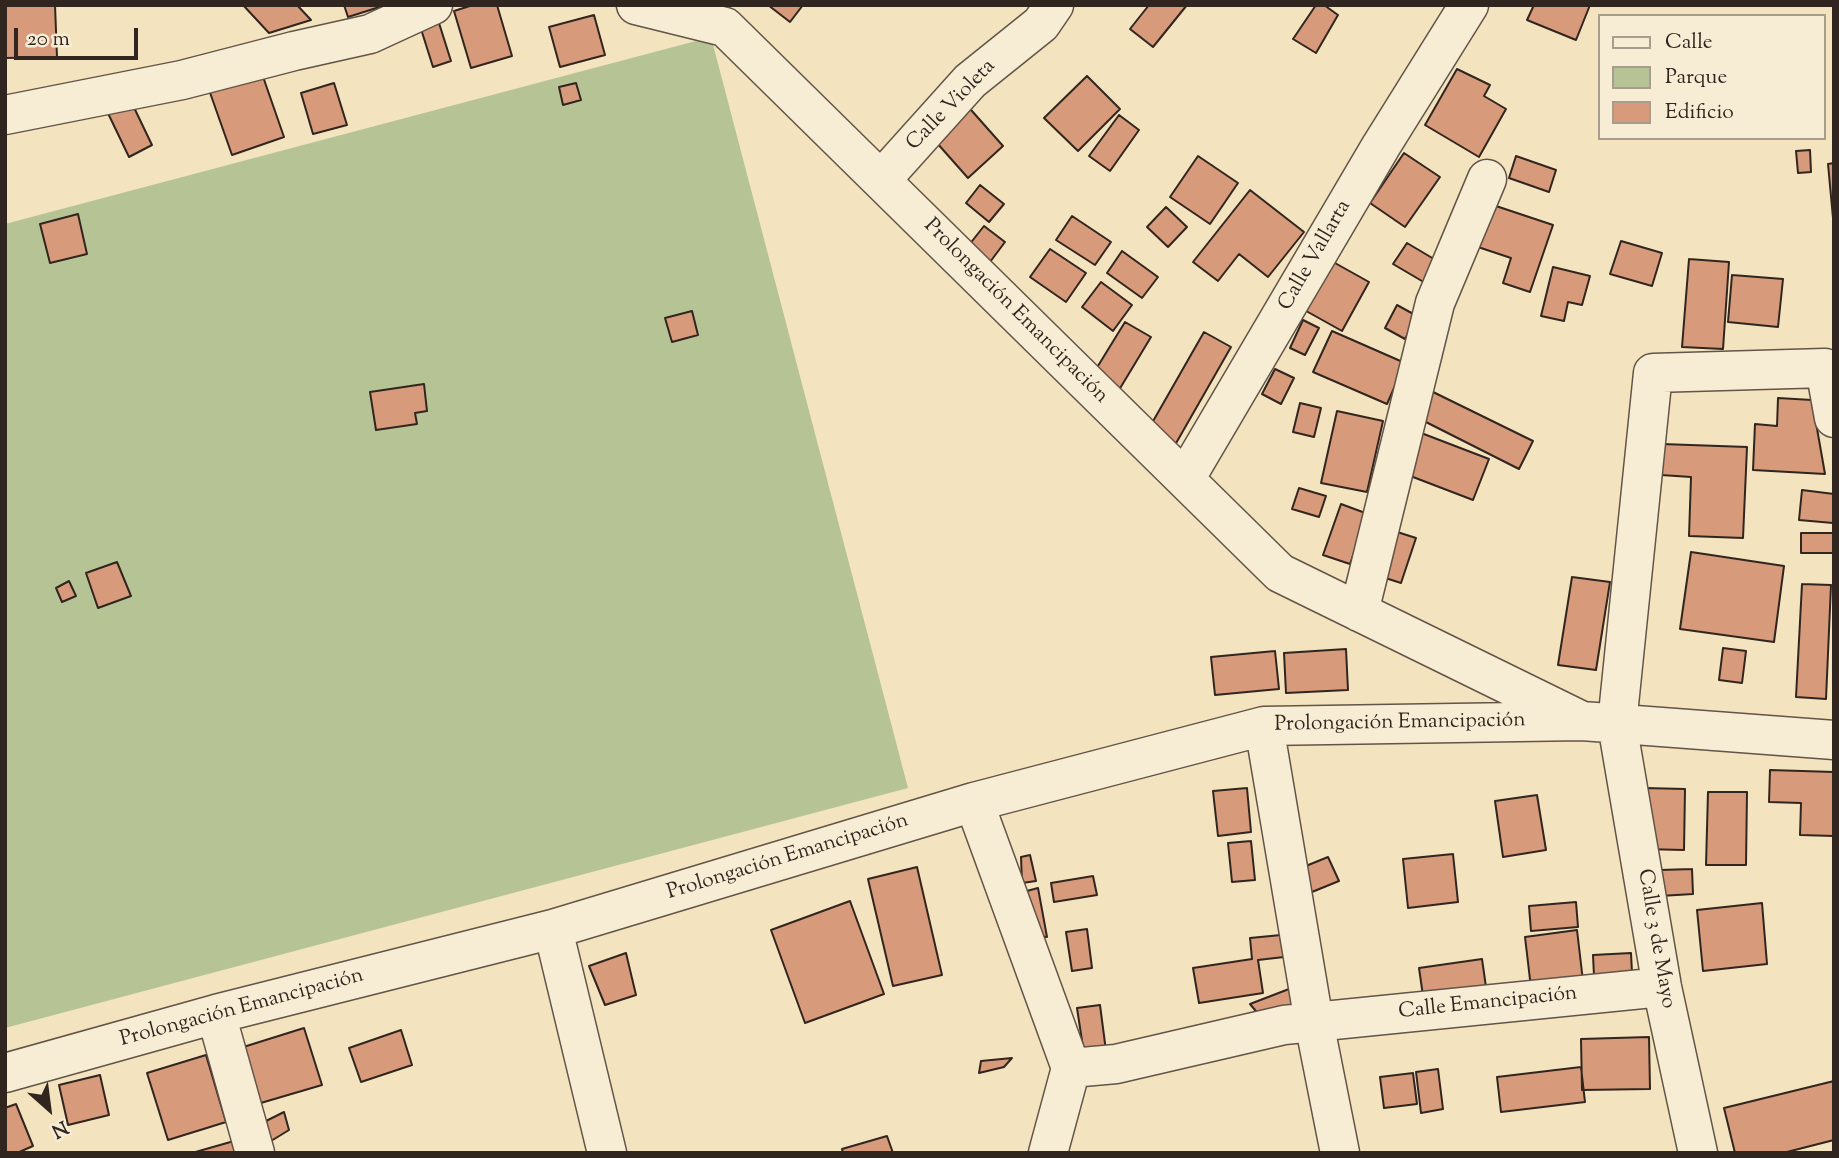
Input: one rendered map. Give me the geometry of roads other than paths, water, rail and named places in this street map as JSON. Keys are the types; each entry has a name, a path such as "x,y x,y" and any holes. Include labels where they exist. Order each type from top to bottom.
{"street":[{"path":"5,115 182,80 370,34 433,5"},
{"name":"Prolongación Emancipación","path":"636,5 725,27 1280,573 1599,722"},
{"name":"Calle Violeta","path":"881,180 971,81 1041,24 1054,5"},
{"name":"Calle Vallarta","path":"1185,479 1381,146 1459,20"},
{"path":"1359,612 1435,303 1487,179"},
{"name":"Calle 3 de Mayo","path":"1698,1153 1599,722 1653,373 1825,368 1834,418"},
{"name":"Prolongación Emancipación","path":"5,1073 216,1014 553,929 974,802 1264,726 1599,722 1834,740"},
{"path":"1264,726 1314,1022 1340,1153"},
{"path":"974,802 1071,1068 1048,1153"},
{"path":"553,929 607,1153"},
{"name":"Calle Emancipación","path":"1071,1068 1116,1064 1284,1026 1662,987"},
{"path":"216,1014 256,1153"}]}
